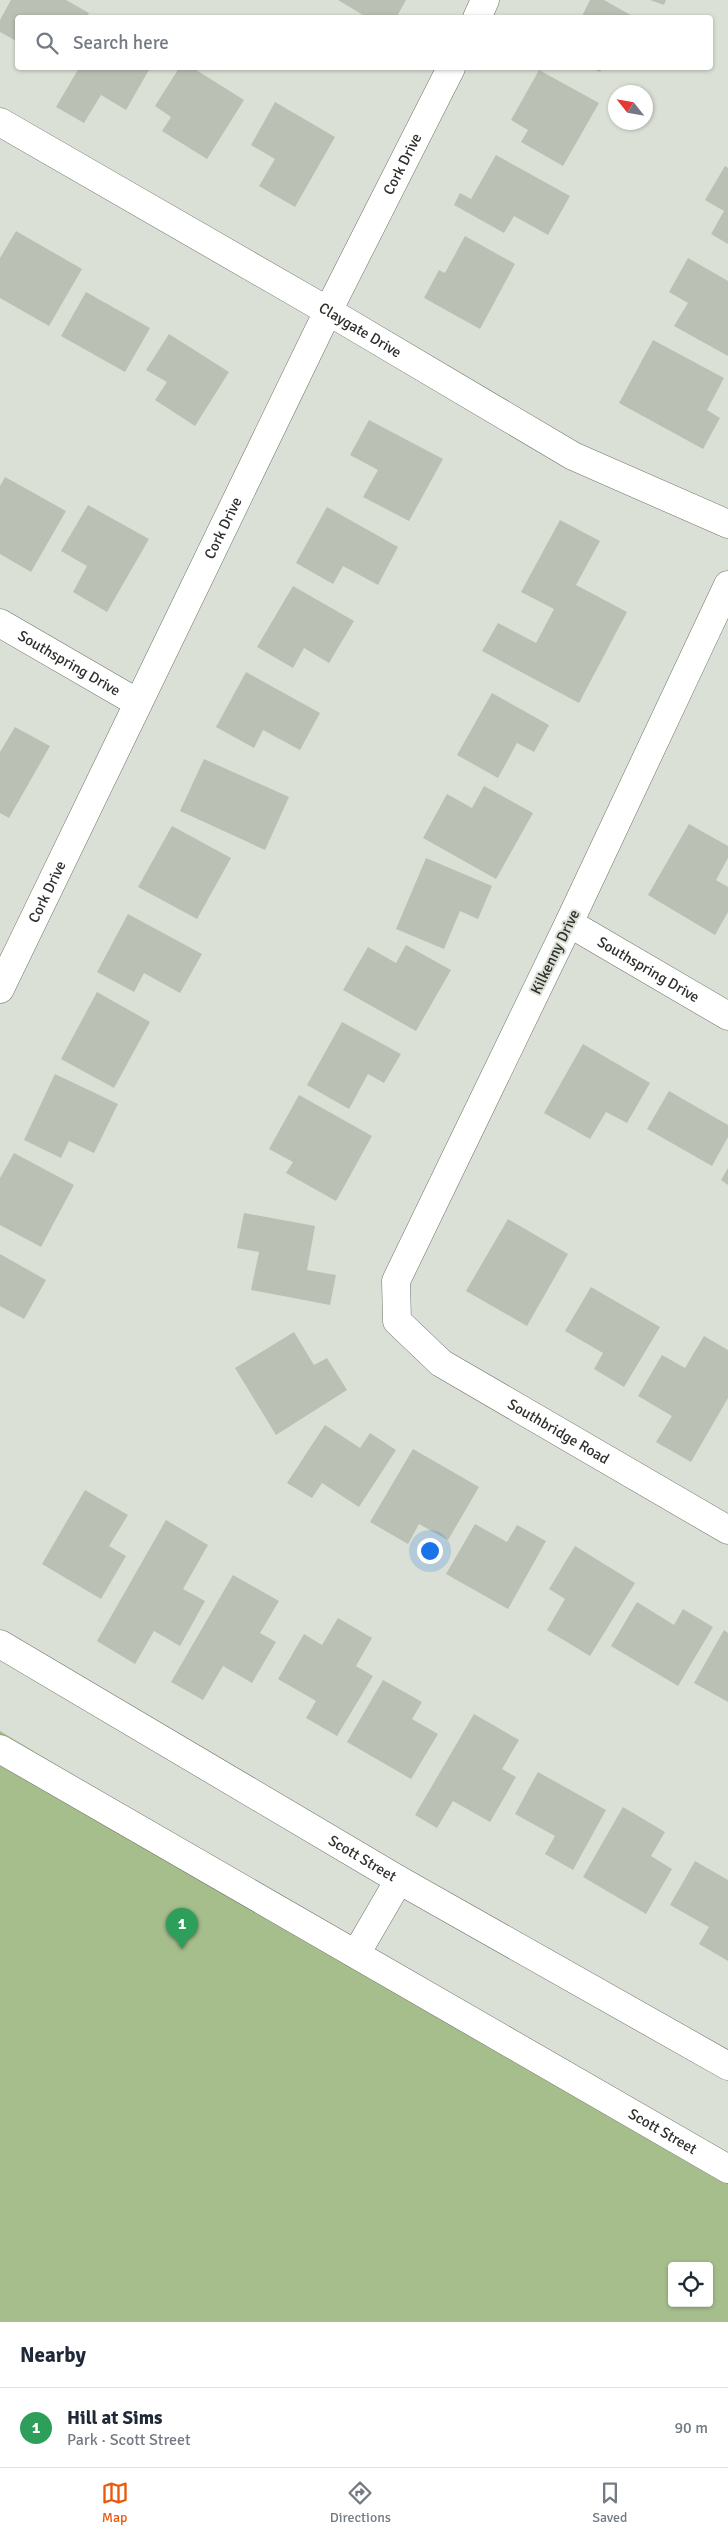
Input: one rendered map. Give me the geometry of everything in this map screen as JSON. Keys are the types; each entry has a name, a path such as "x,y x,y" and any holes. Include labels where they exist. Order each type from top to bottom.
{"street":[{"path":"478,15 485,0"},
{"name":"Cork Drive","path":"0,989 328,311 450,70"},
{"name":"Claygate Drive","path":"0,122 328,311 573,456 728,524"},
{"name":"Kilkenny Drive","path":"397,1321 396,1281 569,923 728,585"},
{"name":"Southspring Drive","path":"0,623 138,703"},
{"name":"Southspring Drive","path":"569,923 728,1016"},
{"name":"Southbridge Road","path":"397,1321 441,1363 728,1530"},
{"name":"Scott Street","path":"0,1644 399,1880 728,2066"},
{"name":"Scott Street","path":"0,1749 728,2169"},
{"path":"356,1954 399,1880"}],"green space":[{"path":"0,1731 728,2166 728,2322 0,2322"}],"building":[{"path":"11,0 66,0 89,13 88,15 15,15 15,40 0,32 0,20"},
{"path":"338,0 406,0 398,15 363,15"},
{"path":"590,0 604,0 631,15 582,15"},
{"path":"650,0 666,0 664,5"},
{"path":"78,70 149,70 126,110 101,95 84,123 56,107"},
{"path":"178,70 196,70 244,100 207,159 162,131 171,117 155,106"},
{"path":"539,70 599,103 563,166 521,142 528,130 511,120"},
{"path":"275,102 335,137 295,207 259,186 275,159 251,145"},
{"path":"496,155 570,196 548,235 514,216 504,233 454,205 460,193 471,199"},
{"path":"725,166 728,168 728,244 711,234 724,211 705,200"},
{"path":"16,231 82,269 49,326 0,298 0,258"},
{"path":"465,236 515,264 480,329 424,298 439,270 445,273"},
{"path":"688,258 728,281 728,356 674,326 688,303 669,292"},
{"path":"86,292 150,328 125,372 61,336"},
{"path":"169,334 229,372 195,426 155,400 167,382 146,370"},
{"path":"653,340 724,378 707,410 720,418 703,449 619,403"},
{"path":"369,420 443,459 409,521 363,497 378,470 350,455"},
{"path":"5,477 66,511 31,572 0,554 0,486"},
{"path":"88,505 149,539 107,612 73,592 87,566 61,551"},
{"path":"327,507 398,547 378,585 343,566 333,584 296,563"},
{"path":"560,520 600,541 576,585 627,612 579,703 482,651 498,623 536,643 554,609 521,592"},
{"path":"293,586 354,621 329,663 304,648 293,668 257,647"},
{"path":"246,672 320,713 300,750 263,730 254,748 216,727"},
{"path":"492,693 549,725 534,752 517,743 498,778 457,755"},
{"path":"15,727 50,746 9,818 0,813 0,752"},
{"path":"204,759 289,797 265,850 180,811"},
{"path":"484,786 533,813 496,879 423,838 447,794 472,808"},
{"path":"689,824 728,846 728,858 716,880 728,887 728,912 715,935 648,895"},
{"path":"172,826 231,858 197,919 138,887"},
{"path":"426,858 492,886 478,919 460,911 444,949 396,929"},
{"path":"128,914 202,954 180,993 144,973 134,992 97,972"},
{"path":"406,945 451,970 416,1031 343,990 368,947 396,963"},
{"path":"97,992 150,1022 114,1088 61,1059"},
{"path":"342,1022 401,1054 384,1083 368,1074 349,1109 307,1085"},
{"path":"583,1044 650,1083 627,1123 606,1112 590,1139 544,1113"},
{"path":"55,1074 118,1104 94,1153 69,1141 61,1158 24,1140"},
{"path":"669,1091 728,1125 728,1137 712,1166 647,1129"},
{"path":"299,1095 372,1136 336,1201 286,1173 293,1162 269,1149"},
{"path":"14,1153 74,1185 41,1247 0,1225 0,1178"},
{"path":"728,1168 728,1185 721,1180"},
{"path":"244,1213 315,1226 307,1270 336,1275 330,1305 251,1290 259,1252 237,1248"},
{"path":"508,1219 568,1254 527,1326 466,1291"},
{"path":"0,1254 46,1280 24,1319 0,1306"},
{"path":"591,1287 660,1327 624,1387 594,1369 603,1353 565,1331"},
{"path":"294,1332 314,1365 327,1358 347,1390 276,1435 235,1368"},
{"path":"704,1336 728,1350 728,1398 691,1462 656,1442 672,1416 638,1396 662,1355 685,1368"},
{"path":"325,1425 360,1448 370,1433 396,1450 359,1507 322,1483 312,1498 287,1483"},
{"path":"413,1449 479,1487 448,1540 419,1524 408,1544 370,1522"},
{"path":"85,1490 128,1515 109,1546 126,1556 101,1599 42,1564"},
{"path":"166,1520 208,1545 183,1589 205,1601 180,1646 154,1631 135,1664 97,1641"},
{"path":"475,1524 507,1542 517,1525 546,1541 508,1609 446,1574"},
{"path":"575,1546 635,1583 590,1656 547,1630 565,1599 549,1589"},
{"path":"233,1575 279,1601 260,1633 276,1642 252,1683 223,1666 203,1700 171,1682"},
{"path":"637,1602 674,1625 683,1609 713,1627 678,1686 611,1646"},
{"path":"338,1618 372,1638 356,1666 373,1676 337,1736 306,1718 316,1701 278,1679 304,1634 322,1645"},
{"path":"724,1630 728,1633 728,1702 694,1683"},
{"path":"383,1680 422,1702 412,1719 438,1734 411,1779 347,1742"},
{"path":"474,1714 519,1740 502,1769 516,1777 490,1822 453,1801 437,1828 415,1815"},
{"path":"538,1772 606,1810 573,1870 545,1854 555,1836 515,1814"},
{"path":"623,1807 665,1832 651,1856 672,1869 646,1914 583,1877"},
{"path":"695,1861 728,1880 728,1961 699,1944 709,1927 670,1905"}],"place":[{"name":"Hill at Sims","path":"182,1949"}]}
